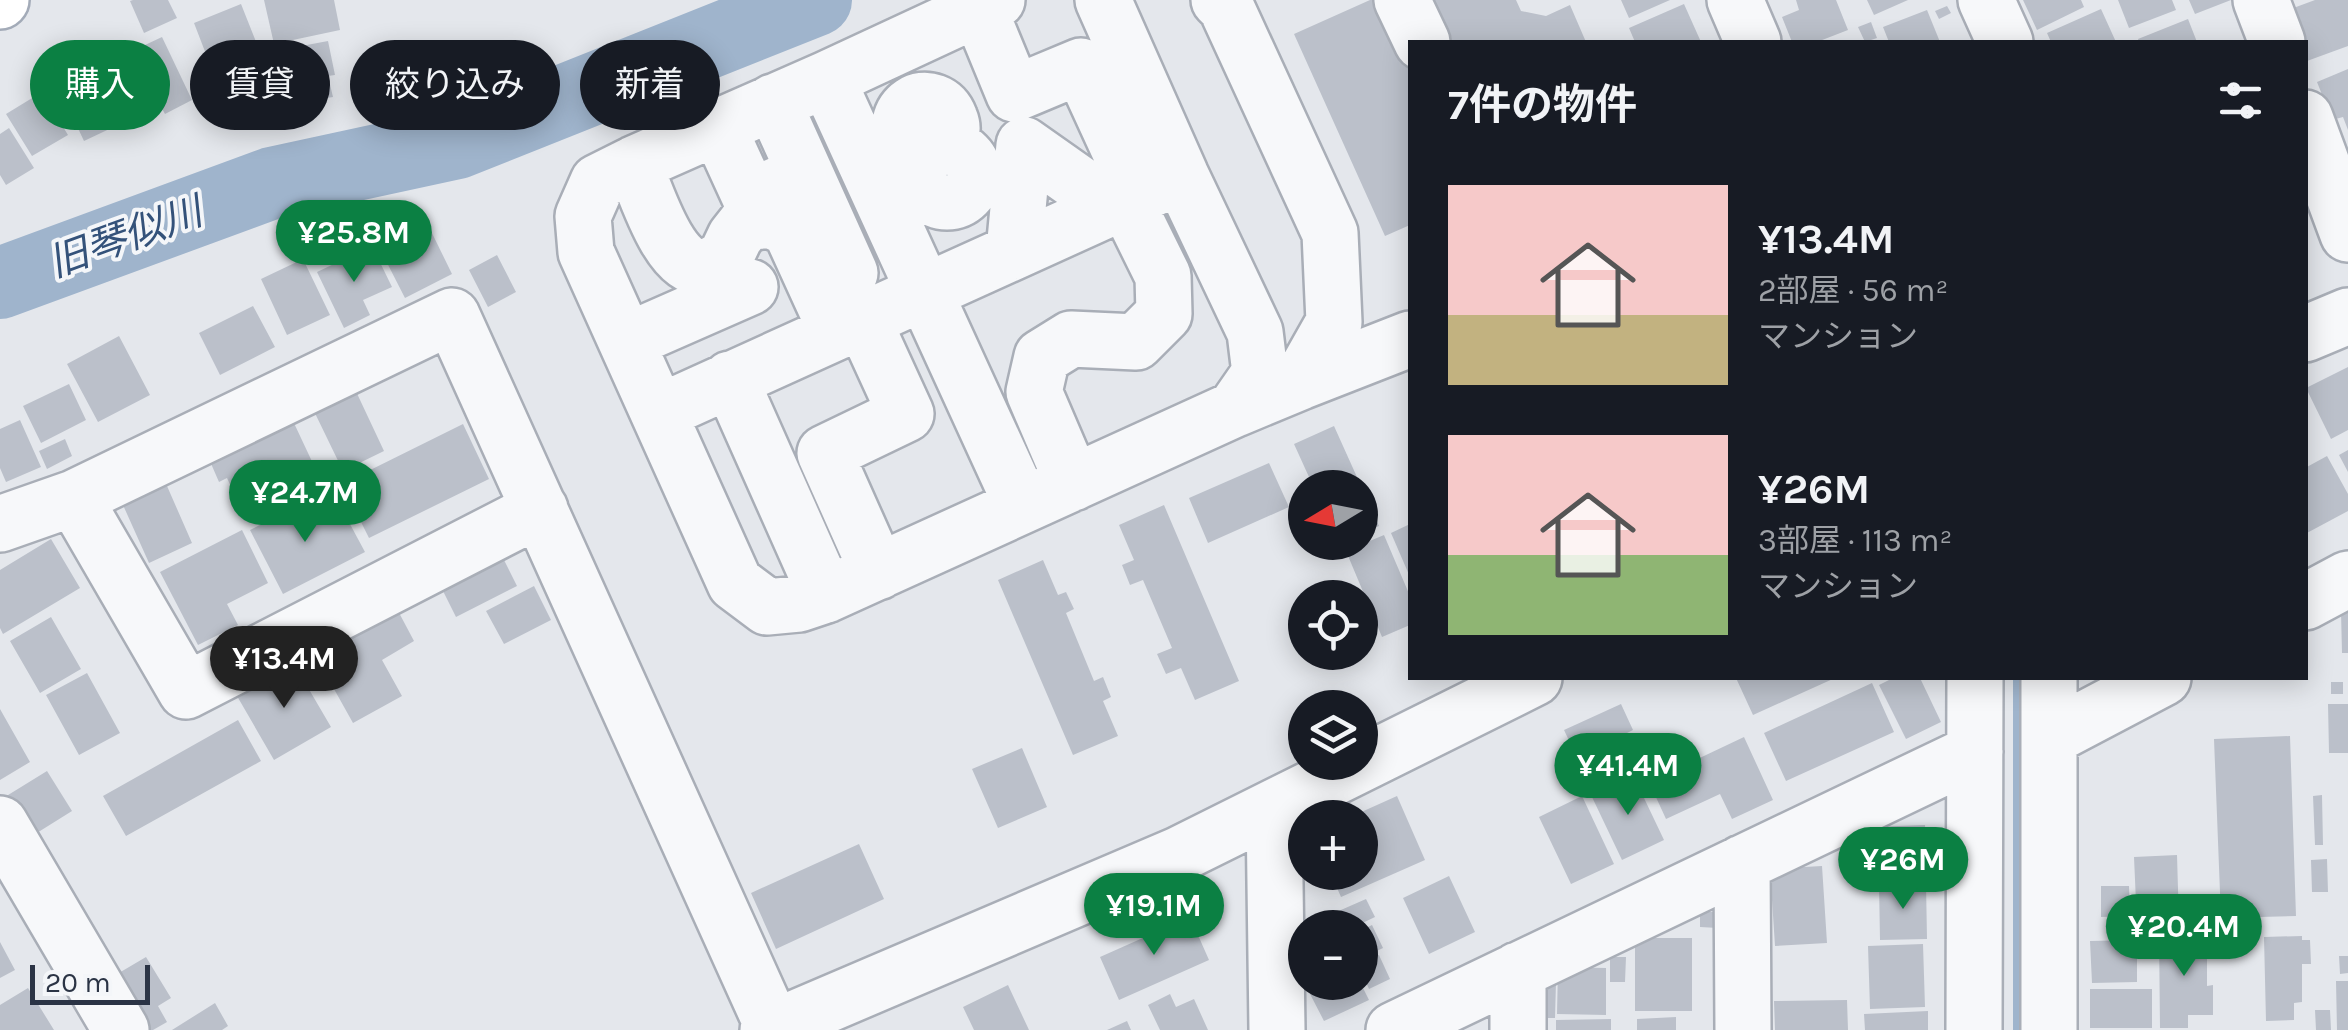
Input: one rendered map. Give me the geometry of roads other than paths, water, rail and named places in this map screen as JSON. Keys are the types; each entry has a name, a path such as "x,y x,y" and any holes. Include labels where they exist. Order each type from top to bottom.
{"street":[{"path":"1073,483 1034,392 1042,357 1071,339 1136,342 1164,314 1163,276 1140,195 1102,0"},
{"path":"1219,0 1226,7 1330,233 1334,322 1300,382"},
{"path":"1402,0 1421,40"},
{"path":"1735,0 1752,40"},
{"path":"1986,0 2003,40"},
{"path":"2261,0 2276,40"},
{"path":"720,126 988,4 1014,94 1081,66 1140,195 1255,332 1260,373 1235,409"},
{"path":"891,48 929,134 920,176 924,189 934,199 959,200 1001,257"},
{"path":"827,79 1022,505"},
{"path":"773,102 805,172 857,323"},
{"path":"2308,126 2348,234"},
{"path":"711,130 598,182 583,216 586,252 736,583 767,606 799,604 826,595 1235,409 1408,340"},
{"path":"719,130 750,197 805,172"},
{"path":"1001,257 1024,146 1140,195"},
{"path":"634,164 667,242 685,264 702,268 725,258 746,223 770,220 790,228 857,323 906,414 825,454 878,572"},
{"path":"627,341 728,327 857,323 1140,195"},
{"path":"0,524 74,498 452,316 770,1029 1178,854 1530,680"},
{"path":"2308,333 2348,316"},
{"path":"660,412 728,327"},
{"path":"728,327 748,464 775,522 826,595"},
{"path":"74,498 186,691 540,509"},
{"path":"2308,600 2348,579"},
{"path":"1974,1030 1975,680"},
{"path":"2049,680 2049,1030"},
{"path":"2048,738 2159,680"},
{"path":"1394,1030 1975,752"},
{"path":"1274,809 1277,1030"},
{"path":"0,824 120,1030"},
{"path":"1742,864 1743,1030"},
{"path":"1518,970 1518,1030"}],"waterway":[{"name":"旧琴似川","path":"0,283 272,183 457,143 816,0"},
{"path":"2019,680 2019,1030"}]}
